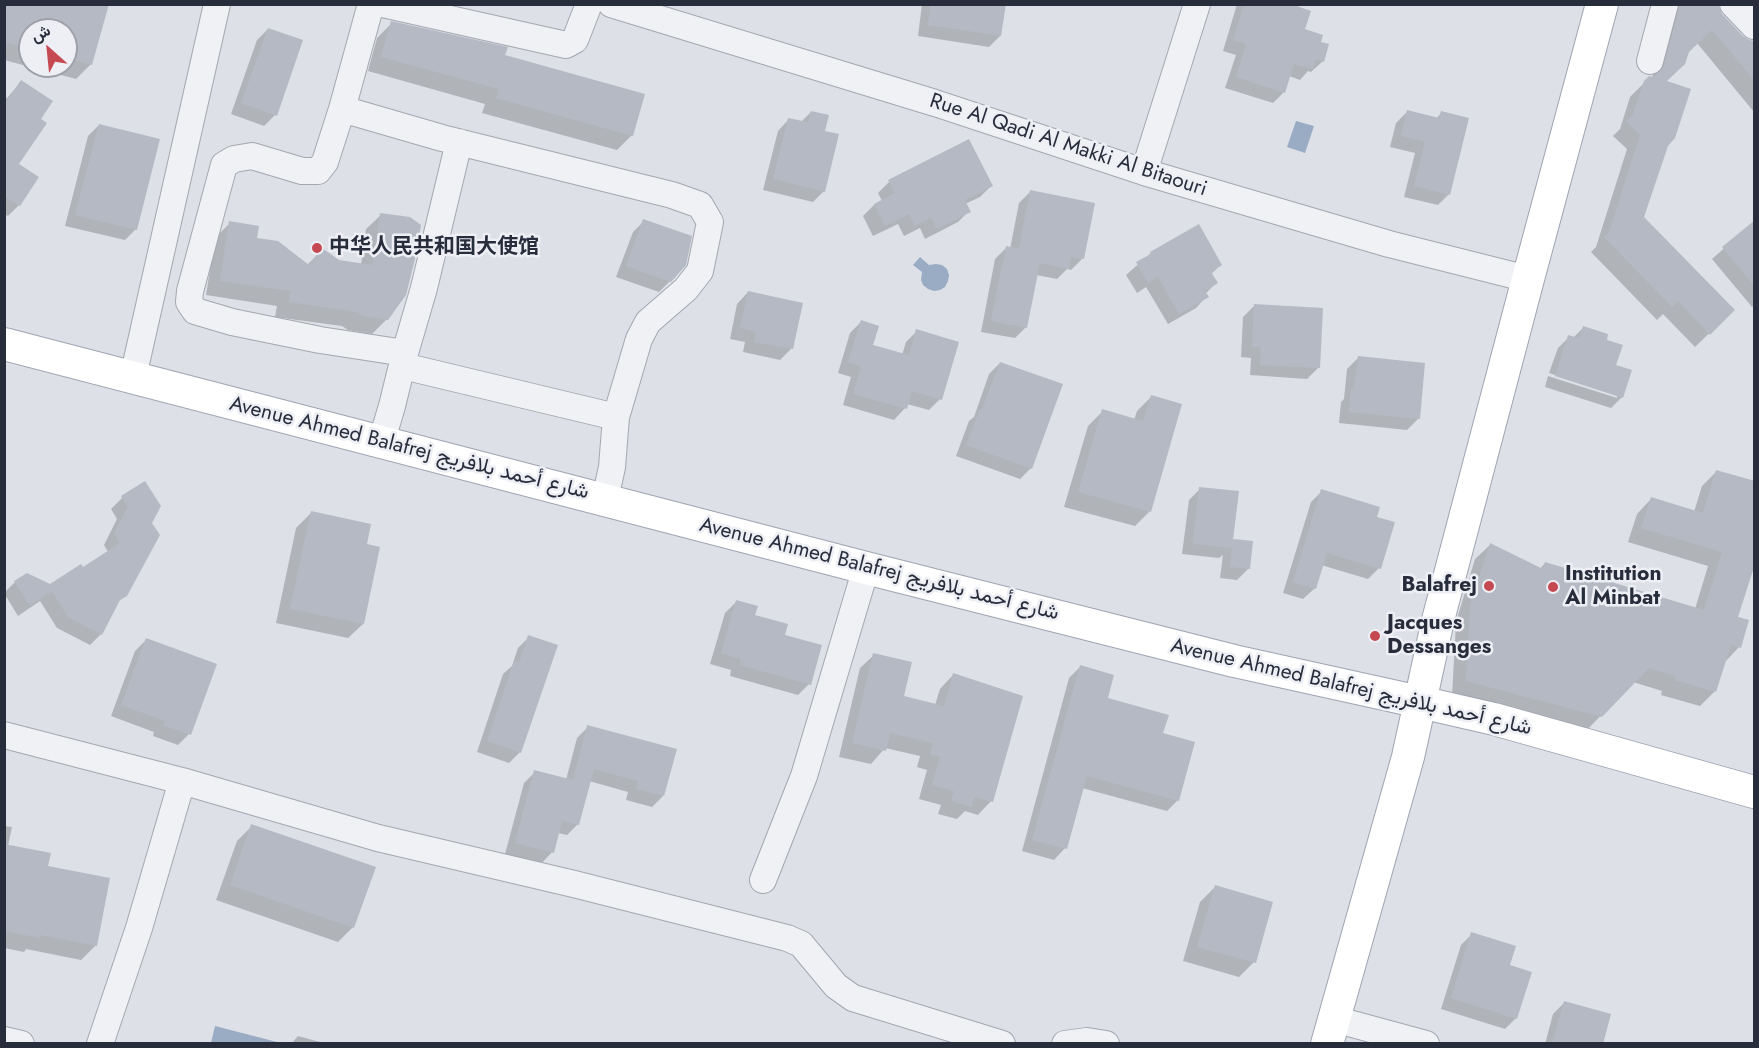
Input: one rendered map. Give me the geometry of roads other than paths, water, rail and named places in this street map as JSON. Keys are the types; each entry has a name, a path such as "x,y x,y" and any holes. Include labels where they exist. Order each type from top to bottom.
{"main road":[{"path":"1330,1031 1408,757 1438,620 1602,4"},
{"name":"Avenue Ahmed Balafrej شارع أحمد بلافريج","path":"4,344 1234,662 1494,719 1755,792"}],"street":[{"path":"133,377 217,4"},
{"path":"371,4 325,162 318,171 302,171 252,156 234,159 224,165 189,302 195,311 232,322 404,359 616,417"},
{"path":"382,4 566,45 575,40 589,4"},
{"name":"Rue Al Qadi Al Makki Al Bitaouri","path":"611,4 935,103 1143,172 1389,244 1528,279"},
{"path":"1143,172 1197,4"},
{"path":"1650,61 1665,4"},
{"path":"1733,4 1755,26"},
{"path":"342,109 459,142 672,195 700,205 710,222 700,271 686,289 648,321 639,339 616,417 612,467 605,499"},
{"path":"381,443 424,288 459,142"},
{"path":"764,880 804,776 866,568"},
{"path":"4,735 182,781 378,838 574,884 787,938 801,944 836,986 853,998 1002,1044"},
{"path":"100,1044 139,928 182,781"},
{"path":"1330,1031 1426,1044"},
{"path":"4,1040 21,1044"},
{"path":"1065,1044 1087,1041 1106,1044"}],"water":[{"path":"1296,121 1314,126 1305,153 1287,147"},
{"path":"920,257 929,265 942,265 947,269 949,275 945,287 934,291 923,285 922,272 913,265"},
{"path":"215,1026 277,1042 277,1043 211,1043"}],"place":[{"name":"中华人民共和国大使馆","path":"317,248"},
{"name":"Balafrej","path":"1489,586"},
{"name":"Institution Al Minbat","path":"1553,587"},
{"name":"Jacques Dessanges","path":"1375,636"}]}
